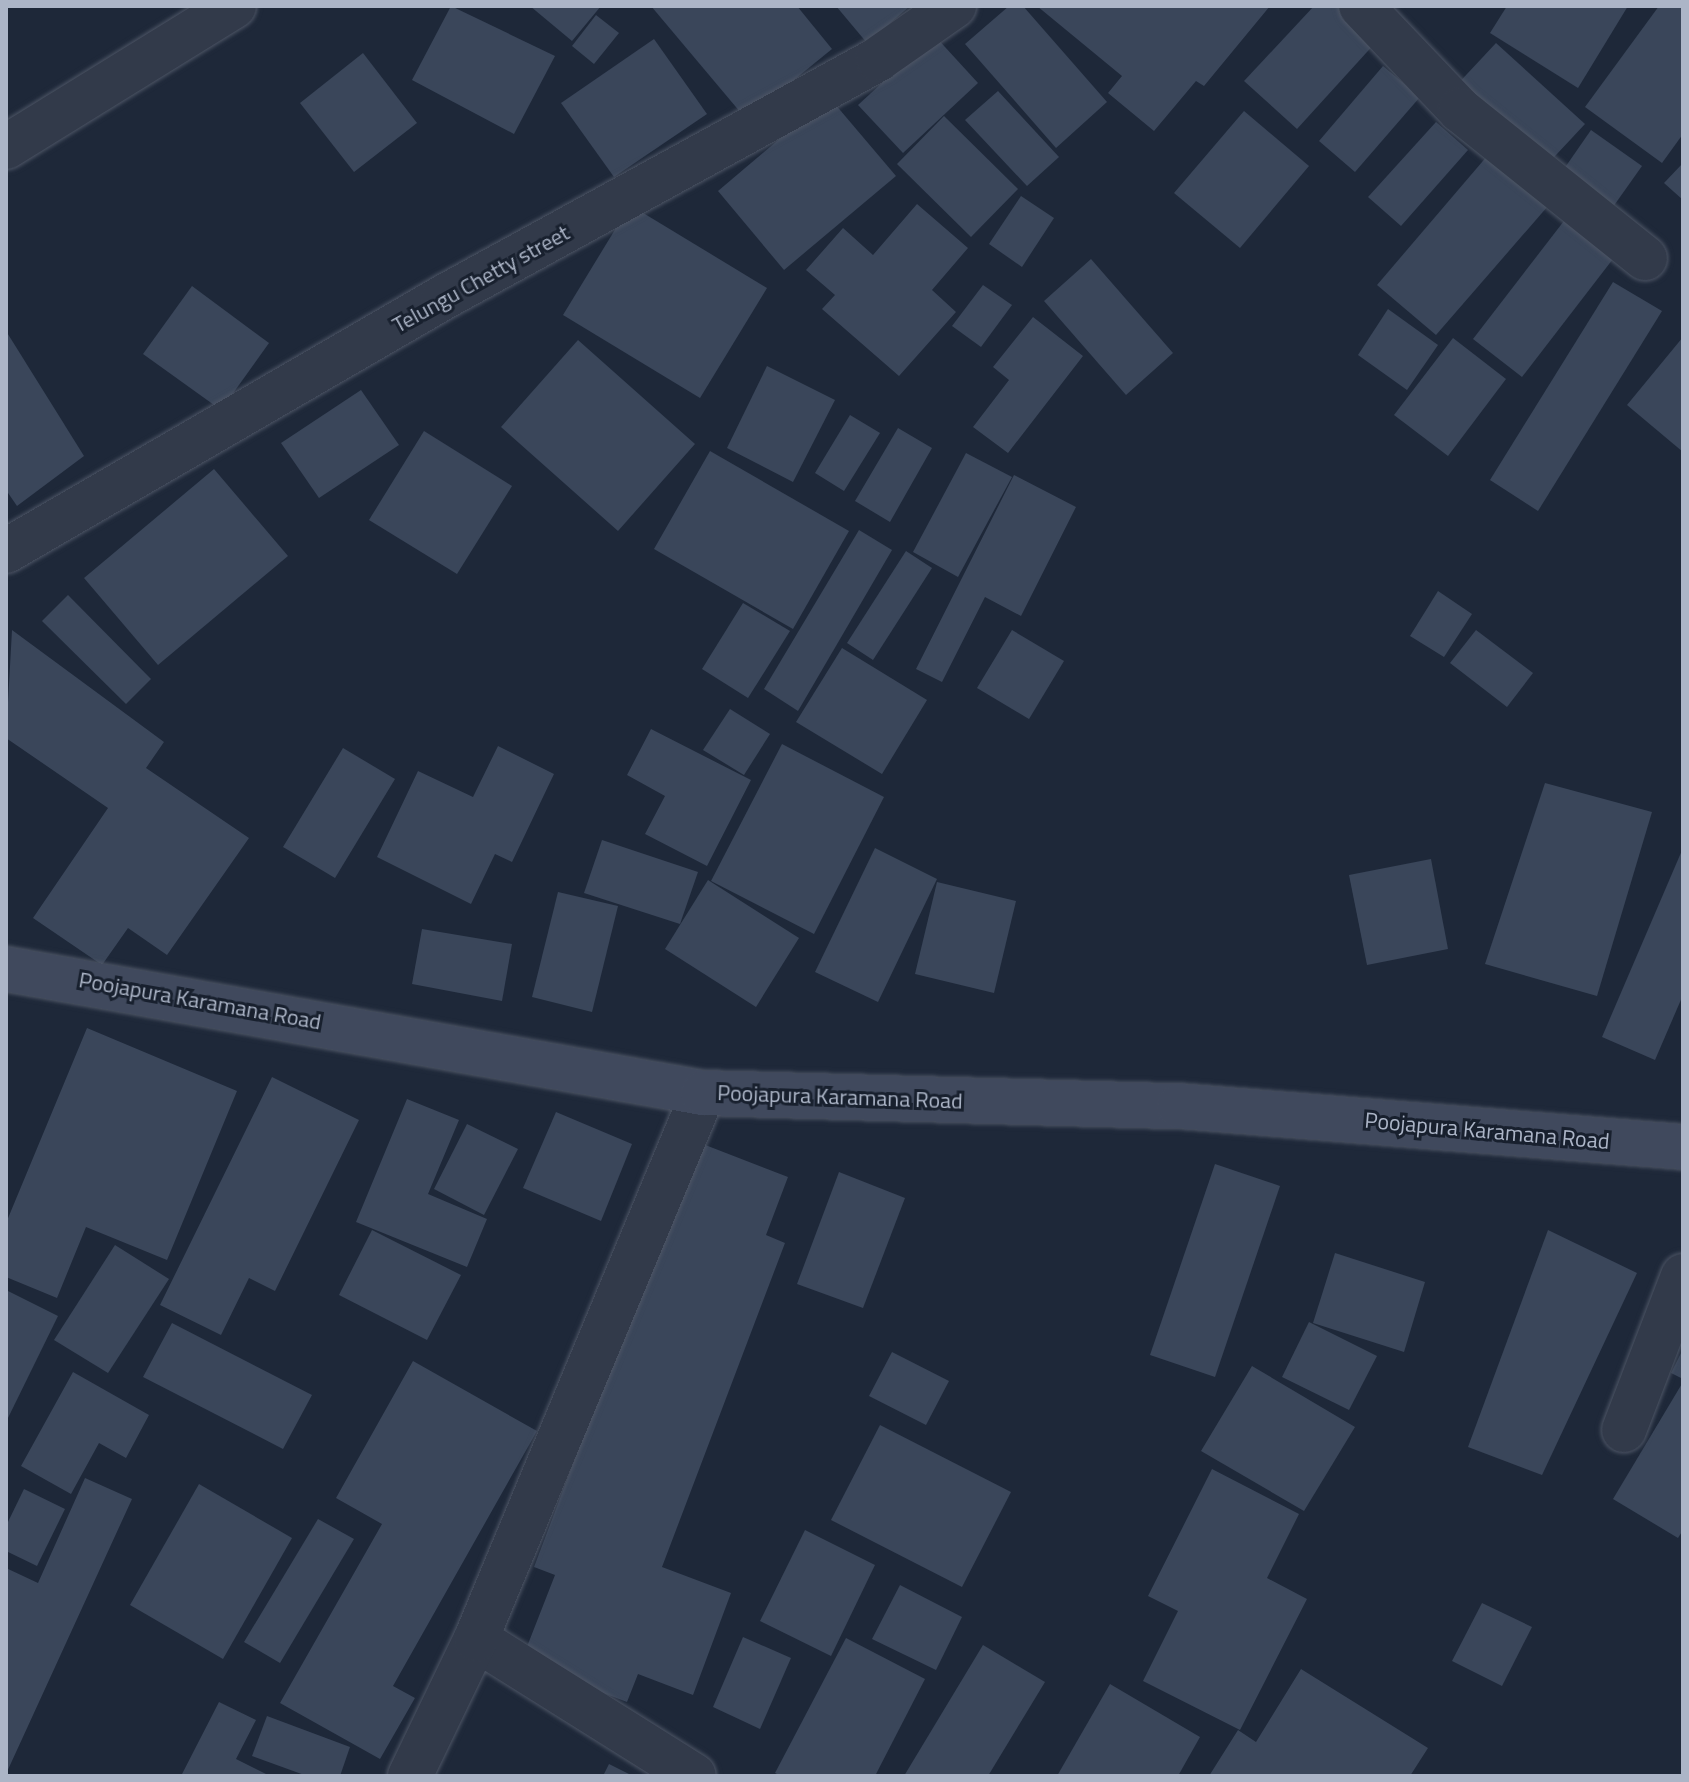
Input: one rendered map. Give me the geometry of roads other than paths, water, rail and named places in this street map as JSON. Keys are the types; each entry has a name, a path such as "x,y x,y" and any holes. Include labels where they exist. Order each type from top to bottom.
{"main road":[{"name":"Poojapura Karamana Road","path":"6,969 703,1093 1179,1106 1683,1147"}],"street":[{"path":"6,147 234,6"},
{"name":"Telungu Chetty street","path":"6,551 444,297 864,66 954,6"},
{"path":"1361,6 1460,110 1645,258"},
{"path":"410,1776 476,1639 703,1093"},
{"path":"1624,1430 1683,1276"},
{"path":"476,1639 694,1776"}]}
